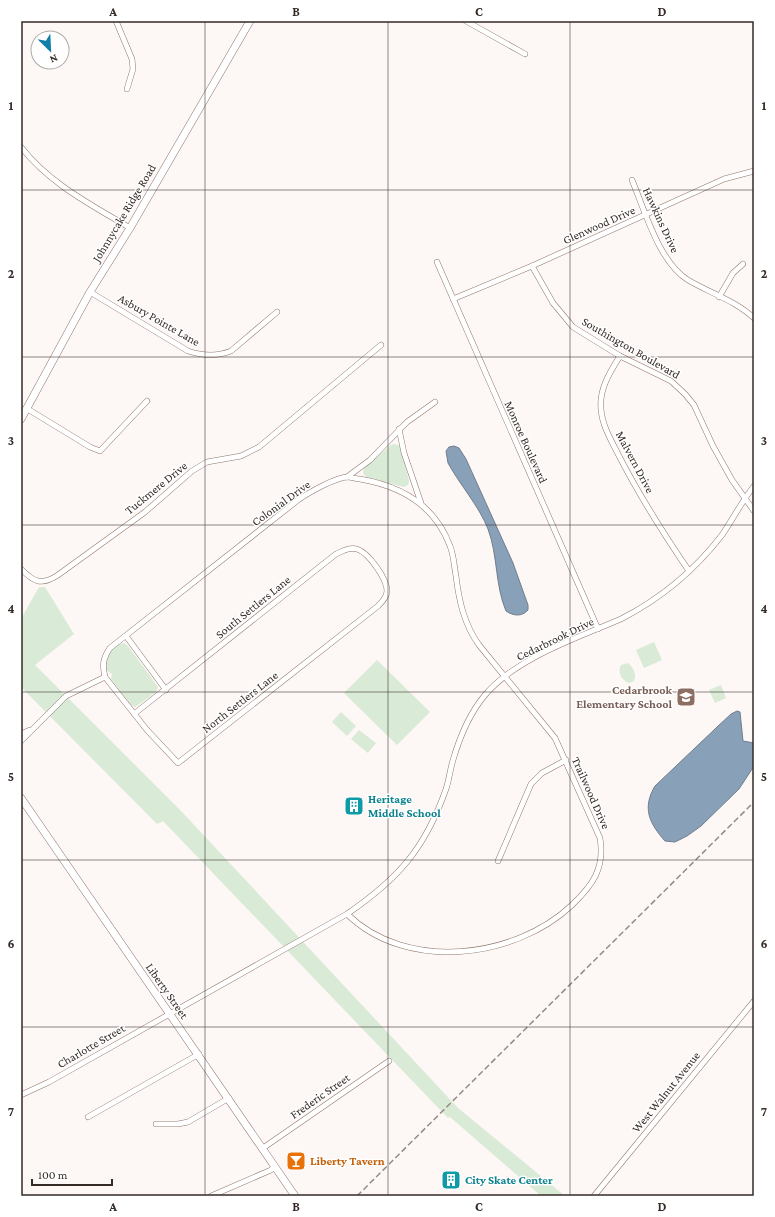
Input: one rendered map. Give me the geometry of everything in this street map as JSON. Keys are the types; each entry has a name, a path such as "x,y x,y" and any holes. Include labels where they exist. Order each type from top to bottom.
{"street":[{"path":"116,21 132,59 133,69 127,89"},
{"name":"Johnnycake Ridge Road","path":"21,419 90,292 130,228 250,21"},
{"path":"466,21 525,54"},
{"path":"21,147 33,162 55,182 130,228"},
{"name":"Glenwood Drive","path":"453,299 532,266 724,179 754,171"},
{"name":"Hawkins Drive","path":"632,180 660,246 672,266 688,280 740,307 754,318"},
{"name":"Monroe Boulevard","path":"437,262 598,629"},
{"path":"719,297 733,273 743,264"},
{"name":"Southington Boulevard","path":"532,266 553,303 573,327 620,356 662,376 685,394 694,405 713,446 732,480 754,512"},
{"name":"Asbury Pointe Lane","path":"90,292 188,351 206,356 224,354 231,351 277,312"},
{"name":"Tuckmere Drive","path":"21,569 33,580 38,582 58,576 145,512 192,471 208,462 241,456 259,447 381,345"},
{"name":"Malvern Drive","path":"620,356 603,387 601,409 603,421 610,439 644,502 689,571"},
{"path":"26,408 90,448 100,451 147,401"},
{"name":"Colonial Drive","path":"104,677 102,667 105,655 110,648 298,500 315,490 347,477 370,460 400,429 436,402"},
{"path":"400,429 406,459 421,504"},
{"path":"347,477 386,485 408,494 421,504 437,522 446,536 451,548 461,609 467,626 479,645 504,677"},
{"name":"Cedarbrook Drive","path":"347,914 381,889 400,872 422,842 431,826 447,788 453,761 468,720 486,694 504,677 528,660 635,612 671,587 706,554 723,533 745,497 754,486"},
{"name":"South Settlers Lane","path":"134,714 336,554 347,549 357,549 368,557 383,577"},
{"name":"North Settlers Lane","path":"104,677 134,714 178,763 378,606 384,599 387,592 383,577"},
{"path":"126,636 166,690"},
{"path":"21,740 59,701 74,691 104,677"},
{"name":"Trailwood Drive","path":"347,914 356,923 376,935 401,945 458,952 488,949 515,940 540,929 563,913 583,894 597,874 602,852 600,838 566,760 555,738 504,677"},
{"path":"21,734 31,730"},
{"path":"498,862 531,784 542,773 566,760"},
{"name":"Liberty Street","path":"21,798 169,1013 199,1054 295,1196"},
{"name":"Charlotte Street","path":"21,1095 49,1082 347,914"},
{"name":"West Walnut Avenue","path":"594,1196 754,1001"},
{"path":"88,1117 199,1054"},
{"name":"Frederic Street","path":"263,1148 389,1061"},
{"path":"156,1124 178,1124 188,1122 229,1098"},
{"path":"211,1196 271,1170 275,1166"}],"green space":[{"path":"395,444 400,446 409,481 408,485 404,487 366,477 363,473 364,468 391,445"},
{"path":"39,587 45,587 74,634 35,665 182,812 458,1108 565,1196 541,1196 450,1117 448,1118 163,821 157,824 21,687 21,619"},
{"path":"654,642 662,660 644,668 636,650"},
{"path":"124,643 128,646 158,687 156,692 135,707 131,705 111,679 112,674 106,670 110,653 116,647"},
{"path":"377,660 430,712 397,745 344,693"},
{"path":"628,663 635,674 634,681 629,683 622,678 620,673 621,665"},
{"path":"721,685 726,698 715,703 709,690"},
{"path":"341,712 356,726 347,736 332,722"},
{"path":"359,730 376,743 368,753 351,739"}],"water":[{"path":"454,446 459,448 466,459 513,563 528,605 528,610 523,614 514,615 506,611 502,601 488,529 480,512 448,463 446,451 449,447"},
{"path":"737,711 740,712 743,741 754,743 754,766 739,789 701,826 675,842 665,841 655,828 649,815 649,801 655,786 731,714"}],"railway":[{"path":"357,1196 754,802"}],"place":[{"name":"Cedarbrook Elementary School","path":"686,697"},
{"name":"Heritage Middle School","path":"354,806"},
{"name":"Liberty Tavern","path":"296,1161"},
{"name":"City Skate Center","path":"451,1180"}]}
